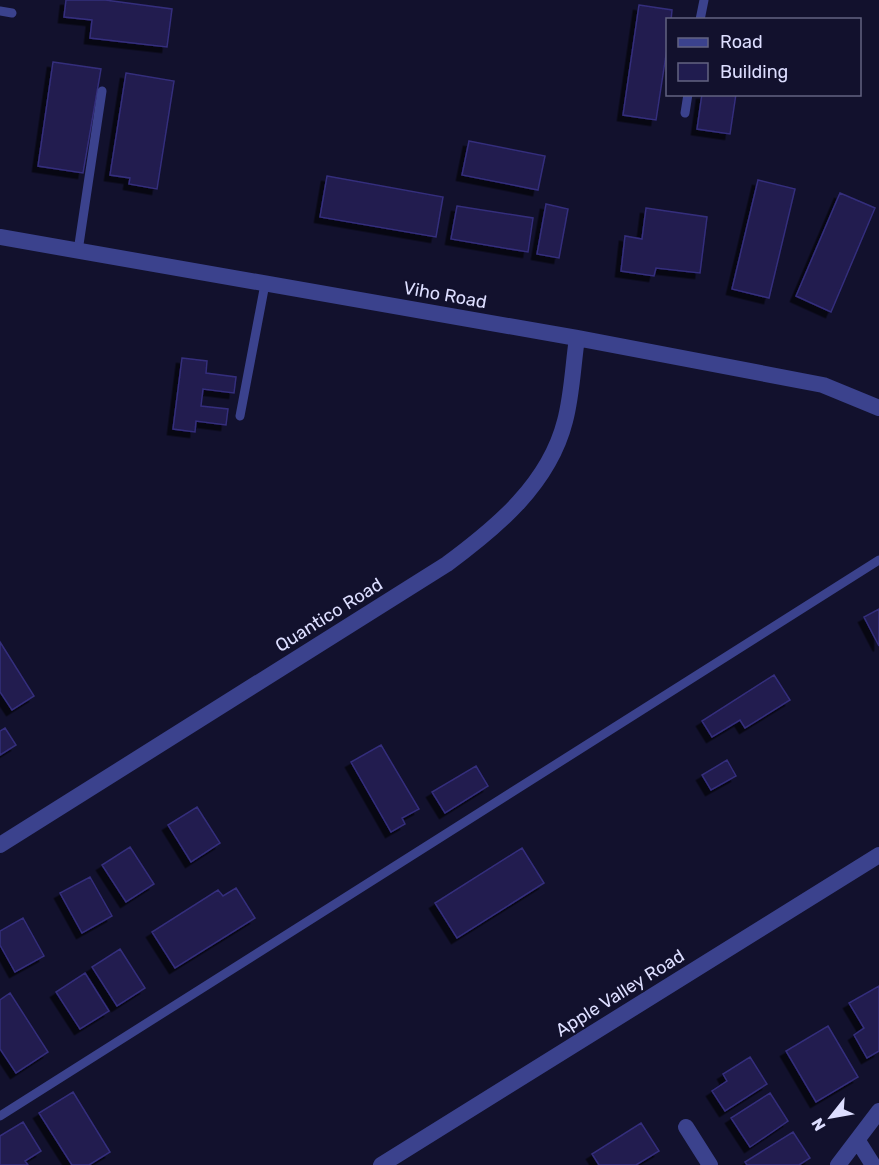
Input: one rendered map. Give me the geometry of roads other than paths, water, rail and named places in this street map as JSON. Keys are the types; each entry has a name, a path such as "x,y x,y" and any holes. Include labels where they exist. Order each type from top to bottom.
{"street":[{"name":"Viho Road","path":"0,237 577,338 823,385 879,408"},
{"name":"Quantico Road","path":"0,845 447,564 489,533 519,504 547,463 565,422 577,338"},
{"name":"Apple Valley Road","path":"381,1165 879,855"},
{"path":"838,1165 879,1111"},
{"path":"686,1127 710,1165"},
{"path":"858,1141 873,1165"}],"lane":[{"path":"700,18 704,0"},
{"path":"0,11 12,13"},
{"path":"78,251 102,91"},
{"path":"685,113 688,96"},
{"path":"240,416 265,284"},
{"path":"0,1116 879,560"}]}
